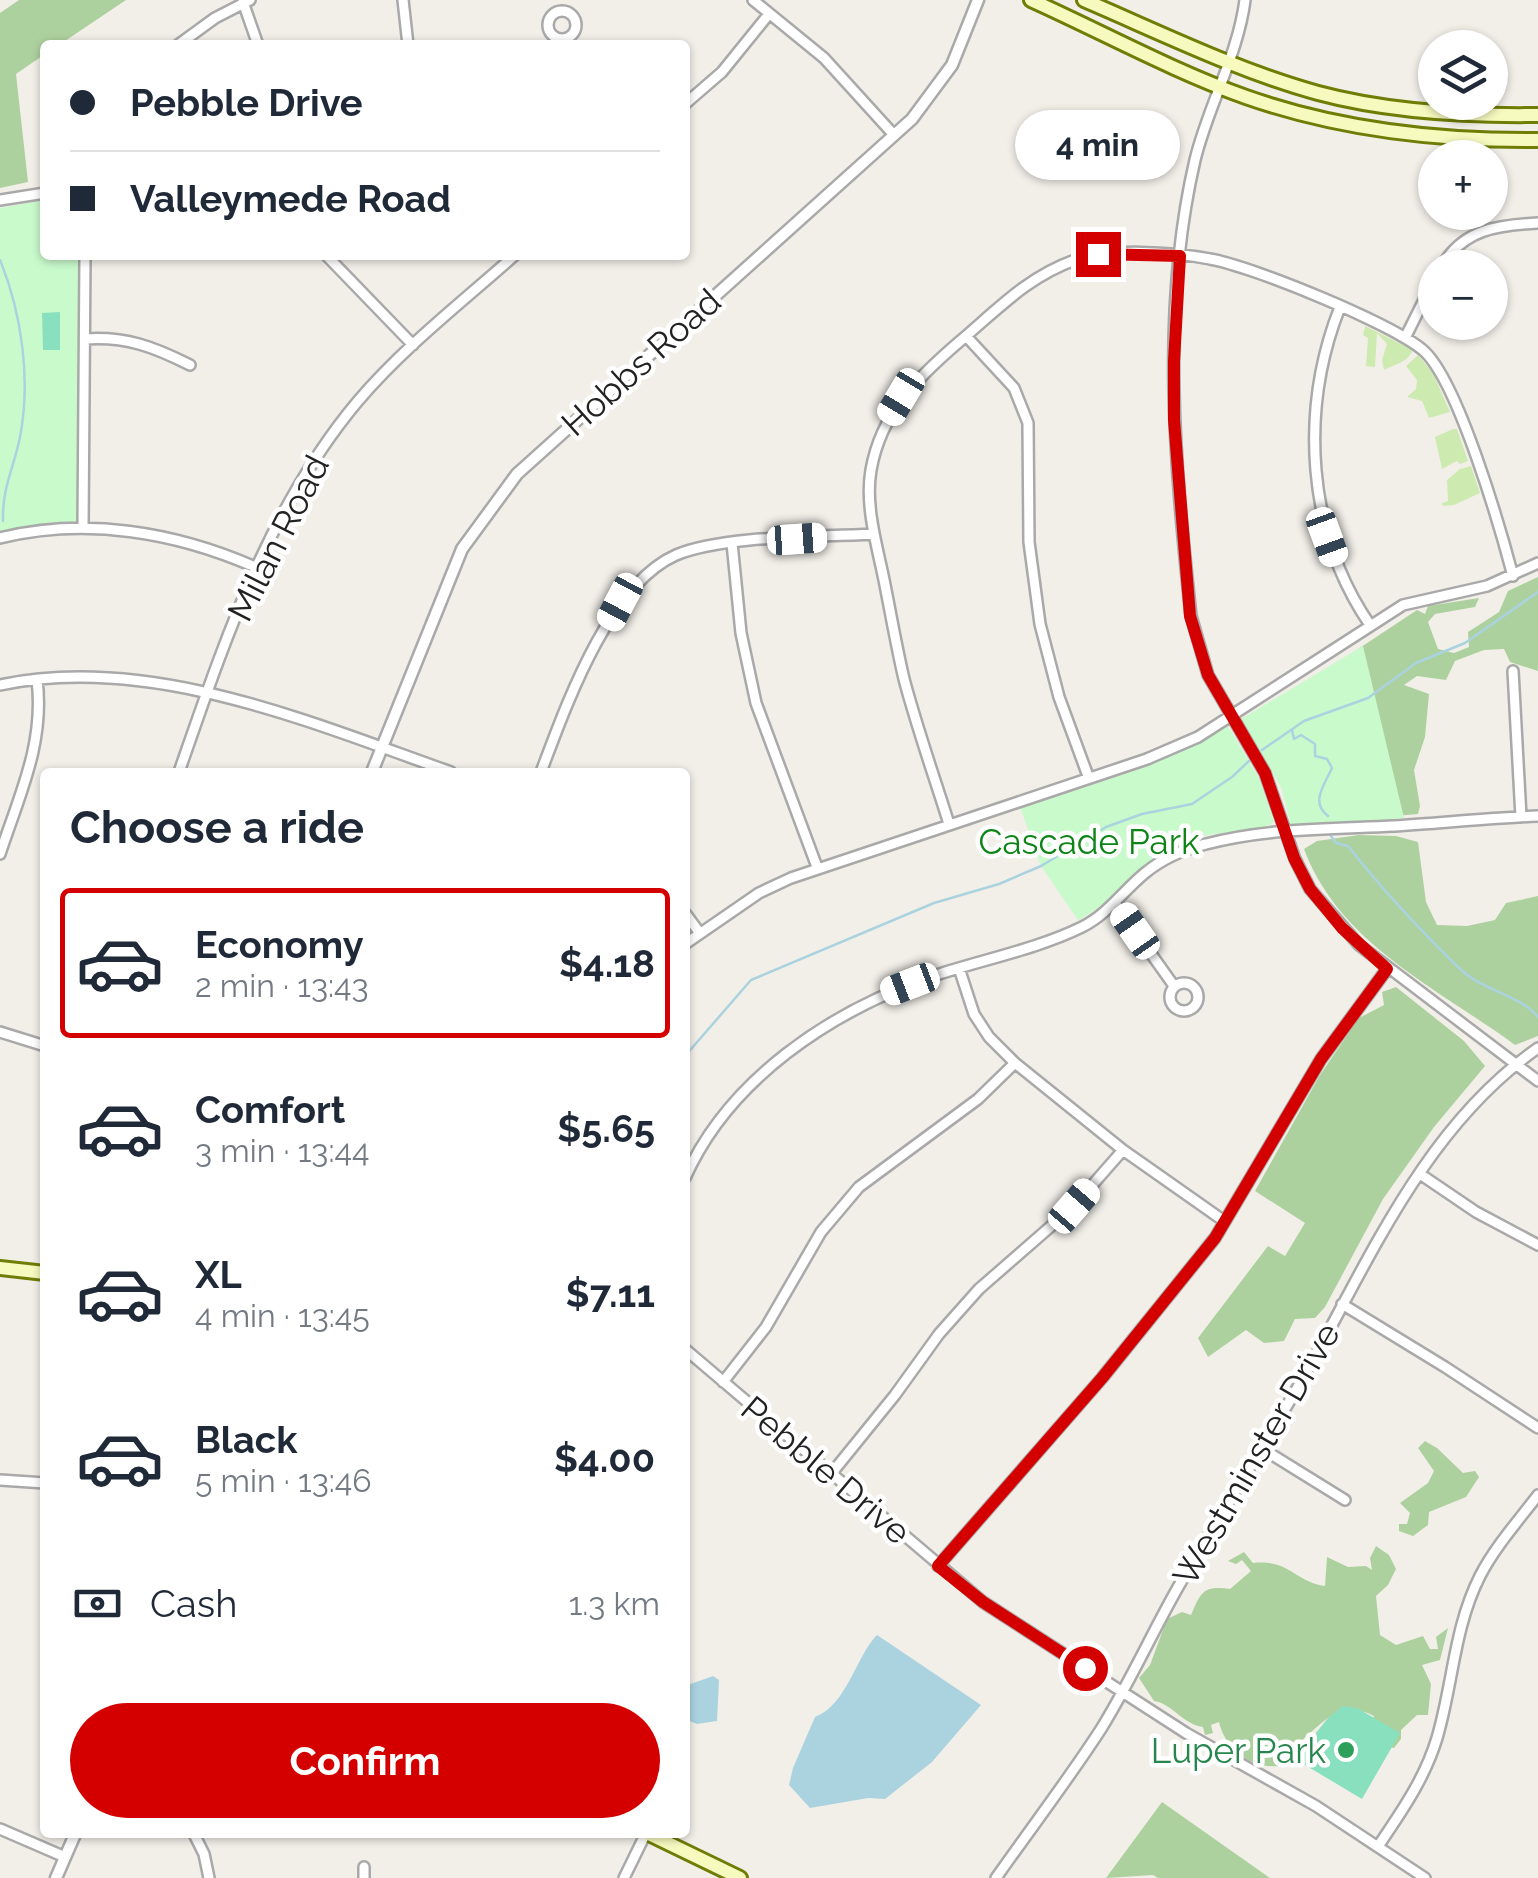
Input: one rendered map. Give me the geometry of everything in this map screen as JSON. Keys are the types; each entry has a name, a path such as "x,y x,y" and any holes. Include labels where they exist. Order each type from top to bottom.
{"main road":[{"path":"1031,0 1246,97 1325,119 1408,135 1470,141 1538,140"},
{"path":"1084,0 1228,62 1320,94 1470,116 1538,115"},
{"path":"0,1268 40,1272"},
{"path":"656,1838 740,1878"}],"street":[{"path":"403,0 407,40"},
{"path":"753,0 824,58 894,135"},
{"name":"Hobbs Road","path":"374,768 462,549 517,474 928,101 964,41 978,0"},
{"path":"1246,0 1196,158 1180,256 1174,420 1190,616 1208,675 1265,773 1294,858 1310,889 1342,928 1387,969 1538,1081"},
{"path":"186,40 246,1 257,40"},
{"path":"690,100 722,72 769,14"},
{"path":"0,200 40,194"},
{"path":"1455,250 1483,229 1538,224"},
{"path":"948,824 904,680 874,534 870,474 886,422 901,397 1016,290 1078,258 1098,254 1213,259 1340,308 1405,338 1425,352 1450,389 1513,576"},
{"path":"84,528 85,260"},
{"path":"331,260 414,345"},
{"name":"Milan Road","path":"181,768 255,567 294,491 327,441 390,364 509,260"},
{"path":"1340,308 1319,370 1315,456 1327,537 1352,600 1370,626"},
{"path":"1405,338 1418,312"},
{"path":"966,336 1014,388 1028,422 1029,542 1034,590 1054,681 1088,776"},
{"path":"85,338 129,339 150,345 190,366"},
{"path":"0,538 84,528 189,543 255,567"},
{"path":"543,768 584,670 630,590 660,564 678,554 732,543 874,534"},
{"path":"732,543 741,633 756,703 817,867"},
{"path":"690,940 759,894 817,867 1147,759 1198,737 1403,605 1513,576 1538,563"},
{"path":"1513,671 1521,817"},
{"path":"0,685 64,676 130,679 308,720 440,768"},
{"path":"0,854 37,746 41,709 37,680"},
{"path":"690,1169 715,1124 793,1048 889,993 1080,928 1115,903 1147,871 1180,852 1236,836 1538,816"},
{"path":"1115,903 1174,986"},
{"path":"690,920 699,932"},
{"path":"960,968 974,1014 989,1037 1015,1062 1123,1150 1224,1221"},
{"path":"938,1566 1102,1378 1215,1238 1321,1059 1387,969"},
{"path":"0,1032 40,1044"},
{"name":"Westminster Drive","path":"996,1878 1102,1728 1176,1590 1261,1448 1376,1241 1470,1107 1514,1064 1538,1048"},
{"path":"723,1382 766,1327 821,1232 859,1187 978,1099 1015,1062"},
{"path":"832,1474 896,1395 938,1334 979,1289 1074,1206 1123,1150"},
{"path":"1420,1174 1476,1212 1538,1244"},
{"path":"1342,1304 1538,1428"},
{"name":"Pebble Drive","path":"690,1354 983,1602 1186,1733 1316,1806 1425,1878"},
{"path":"1261,1448 1346,1500"},
{"path":"0,1480 40,1483"},
{"path":"1378,1845 1426,1767 1437,1738 1456,1641 1479,1578 1496,1549 1538,1496"},
{"path":"0,1829 64,1857"},
{"path":"56,1878 73,1838"},
{"path":"196,1838 209,1878"},
{"path":"624,1878 643,1838"}],"green space":[{"path":"19,0 126,0 66,40 40,40 40,57 16,74 28,182 0,188 0,13"},
{"path":"40,201 40,260 78,260 78,523 31,525 0,532 0,208"},
{"path":"60,312 60,350 43,350 42,313"},
{"path":"1365,326 1413,350 1404,360 1384,370 1382,360 1387,344 1377,333 1375,367 1366,366"},
{"path":"1418,355 1433,373 1450,412 1429,418 1422,401 1407,397 1416,389 1417,380 1406,366"},
{"path":"1457,429 1468,461 1457,461 1442,469 1435,437"},
{"path":"1471,466 1480,493 1443,506 1448,501 1447,480"},
{"path":"1538,577 1538,671 1510,662 1504,649 1484,650 1455,661 1446,680 1417,676 1404,685 1429,694 1425,737 1414,770 1418,814 1336,821 1328,669 1417,610 1425,614 1428,606 1479,598 1475,607 1435,614 1428,622 1438,649 1454,653 1469,647 1468,632 1499,612 1508,591"},
{"path":"1363,646 1404,818 1292,828 1281,787 1241,719"},
{"name":"Cascade Park","path":"1228,726 1260,780 1274,822 1253,830 1203,836 1170,849 1078,920 1041,866 1020,807 1153,763"},
{"path":"1359,835 1396,836 1418,842 1426,902 1437,925 1467,926 1495,920 1506,903 1538,896 1538,1036 1515,1045 1394,962 1341,912 1320,883 1304,849 1317,841"},
{"path":"1396,987 1464,1041 1485,1066 1434,1127 1383,1199 1325,1307 1315,1318 1295,1319 1284,1341 1264,1343 1246,1330 1208,1357 1198,1338 1268,1246 1285,1256 1305,1223 1255,1191 1320,1075 1359,1018 1384,1005 1382,992"},
{"path":"1425,1441 1463,1473 1475,1471 1479,1477 1466,1497 1429,1512 1428,1525 1413,1536 1399,1531 1399,1524 1407,1524 1410,1513 1400,1503 1428,1483 1434,1471 1418,1448"},
{"path":"1376,1546 1389,1555 1396,1569 1388,1585 1376,1596 1380,1635 1396,1645 1423,1636 1430,1649 1438,1649 1436,1637 1448,1628 1440,1660 1422,1665 1431,1684 1428,1715 1417,1715 1401,1730 1401,1739 1394,1748 1386,1746 1371,1727 1374,1716 1346,1710 1324,1721 1283,1754 1279,1766 1259,1764 1233,1749 1219,1722 1211,1725 1213,1733 1205,1735 1203,1727 1154,1701 1139,1678 1150,1665 1167,1619 1182,1612 1191,1615 1208,1589 1230,1589 1251,1571 1242,1560 1236,1564 1228,1561 1244,1552 1253,1563 1276,1564 1325,1586 1327,1557 1348,1567 1366,1566 1372,1570 1370,1558"},
{"name":"Luper Park","path":"1343,1706 1357,1708 1400,1733 1362,1799 1295,1759 1328,1718"},
{"path":"1162,1802 1270,1878 1106,1878"}],"water":[{"path":"877,1635 981,1705 932,1762 885,1799 868,1798 810,1808 789,1785 793,1768 815,1717 835,1702"},
{"path":"713,1676 719,1680 717,1721 690,1721 690,1684"}],"waterway":[{"path":"0,260 19,325 25,393 3,521"},
{"path":"1262,750 1304,721 1368,698 1416,663 1465,643 1538,592"},
{"path":"1292,730 1294,739 1301,735 1315,744 1315,756 1327,759 1332,768 1319,799 1328,816"},
{"path":"690,1050 751,980 934,903 999,884 1041,866 1106,827 1142,814 1192,804 1249,761"},
{"path":"1331,836 1336,843 1348,846 1459,968 1538,1017"}],"place":[{"name":"Luper Park","path":"1346,1750"}],"route":[{"path":"1085,1668 983,1602 938,1566 1102,1378 1215,1238 1321,1059 1387,969 1342,928 1310,889 1294,858 1265,773 1208,675 1197,643 1190,616 1174,420 1180,256 1098,254"}]}
